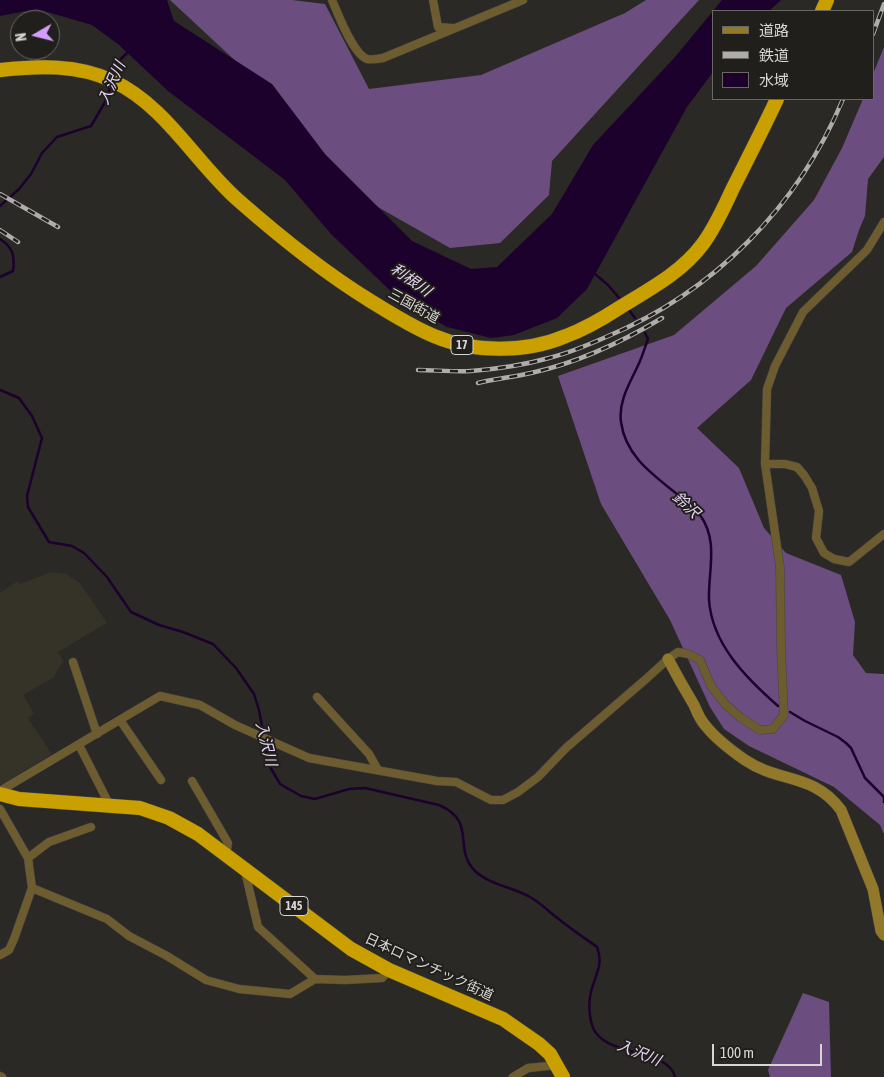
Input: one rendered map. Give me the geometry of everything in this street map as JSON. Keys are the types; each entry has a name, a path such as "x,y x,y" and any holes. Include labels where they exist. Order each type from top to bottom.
{"highway":[{"name":"三国街道","path":"0,70 74,68 97,74 115,82 142,98 156,111 222,185 315,264 401,320 436,337 473,347 495,348 524,347 565,337 600,320 652,288 690,259 702,245 716,223 777,100"},
{"name":"日本ロマンチック街道","path":"0,793 19,799 140,808 169,818 198,834 351,949 389,970 503,1019 539,1044 550,1054 561,1071"}],"street":[{"path":"332,0 353,45 365,58 372,60 383,58 523,0"},
{"path":"433,0 438,27 454,28"},
{"path":"500,0 501,9"},
{"path":"0,793 160,696 200,705 235,725 309,758 456,782 491,800 503,800 518,792 538,777 566,748 678,652 688,654 700,660 711,686 741,718 760,730 773,729 784,715 780,567 765,464 767,389 775,366 803,312 867,250 884,222"},
{"path":"765,464 785,464 797,467 804,476 812,488 819,511 816,538 824,553 834,559 849,562 884,534"},
{"path":"668,659 705,725 717,738 746,761 767,771 812,785 825,792 834,800 841,810 873,889 880,931 884,935"},
{"path":"73,662 97,734"},
{"path":"317,697 368,754 378,770"},
{"path":"120,720 161,780"},
{"path":"78,745 110,806"},
{"path":"192,781 228,844 226,855"},
{"path":"0,809 28,858 32,888 9,950 0,955"},
{"path":"28,858 49,842 91,827"},
{"path":"245,870 258,927 315,979"},
{"path":"32,888 106,919 129,936 206,980 239,989 290,994 315,979 382,978 389,970"},
{"path":"513,1077 528,1068 561,1071"}],"shaded area":[{"path":"170,0 292,0 325,4 369,89 481,75 625,13 646,0 699,0 552,161 549,195 500,243 450,248 325,177 299,120"},
{"path":"884,47 884,157 868,179 865,216 852,252 786,308 751,380 697,428 739,468 764,528 786,553 841,575 855,622 853,655 866,673 884,674 884,834 880,825 834,787 749,746 724,729 710,707 670,620 601,504 558,376 674,335 756,266 814,200 842,148 863,100 874,100 874,72"},
{"path":"51,572 66,574 80,583 107,623 58,652 63,661 54,677 23,695 34,713 28,718 52,754 0,784 0,593 18,581 20,584"},
{"path":"803,993 829,1002 831,1077 770,1077 768,1070"}],"water":[{"name":"利根川","path":"0,0 167,0 174,21 272,84 325,154 412,241 471,269 497,267 552,214 593,145 675,57 712,12 712,73 687,107 587,289 557,318 514,335 491,338 447,327 399,299 331,234 285,180 168,91 118,44 92,25 60,16 60,10 10,10 10,14 0,16"},
{"path":"722,0 781,0 770,10 714,10"}],"waterway":[{"name":"入沢川","path":"114,75 118,62 129,51"},
{"name":"入沢川","path":"0,206 19,189 31,174 42,153 57,137 91,126 105,102 111,85"},
{"name":"入沢川","path":"0,239 8,245 14,261 13,271 0,277"},
{"name":"鈴沢","path":"595,274 620,299"},
{"name":"鈴沢","path":"629,310 635,318"},
{"name":"鈴沢","path":"645,333 648,339 626,390 622,405 621,422 624,435 629,447 644,466 694,509 706,525 711,546 709,600 717,631 724,645 743,672 778,706"},
{"name":"入沢川","path":"0,390 19,398 32,416 42,438 27,496 28,507 49,542 72,546 84,553 107,577 131,612 159,625 213,644 236,668 254,694 264,736"},
{"name":"鈴沢","path":"790,712 846,743 851,748 865,778 884,797 884,802"},
{"name":"入沢川","path":"265,741 269,765 280,784 301,796 315,799 349,789 365,788 439,805 451,812 458,819 465,853 468,862 475,871 488,880 534,899 597,947 600,959 591,992 589,1008 596,1033 604,1041 615,1046 652,1057 662,1062 670,1068 675,1077"}],"railway":[{"path":"874,31 884,4"},
{"path":"418,370 471,371 501,368 556,356 606,337 645,318 682,296 717,270 748,242 777,210 802,175 824,138 843,100"},
{"path":"0,194 58,227"},
{"path":"0,230 18,242"},
{"path":"478,383 548,369 582,358 662,318"}]}
